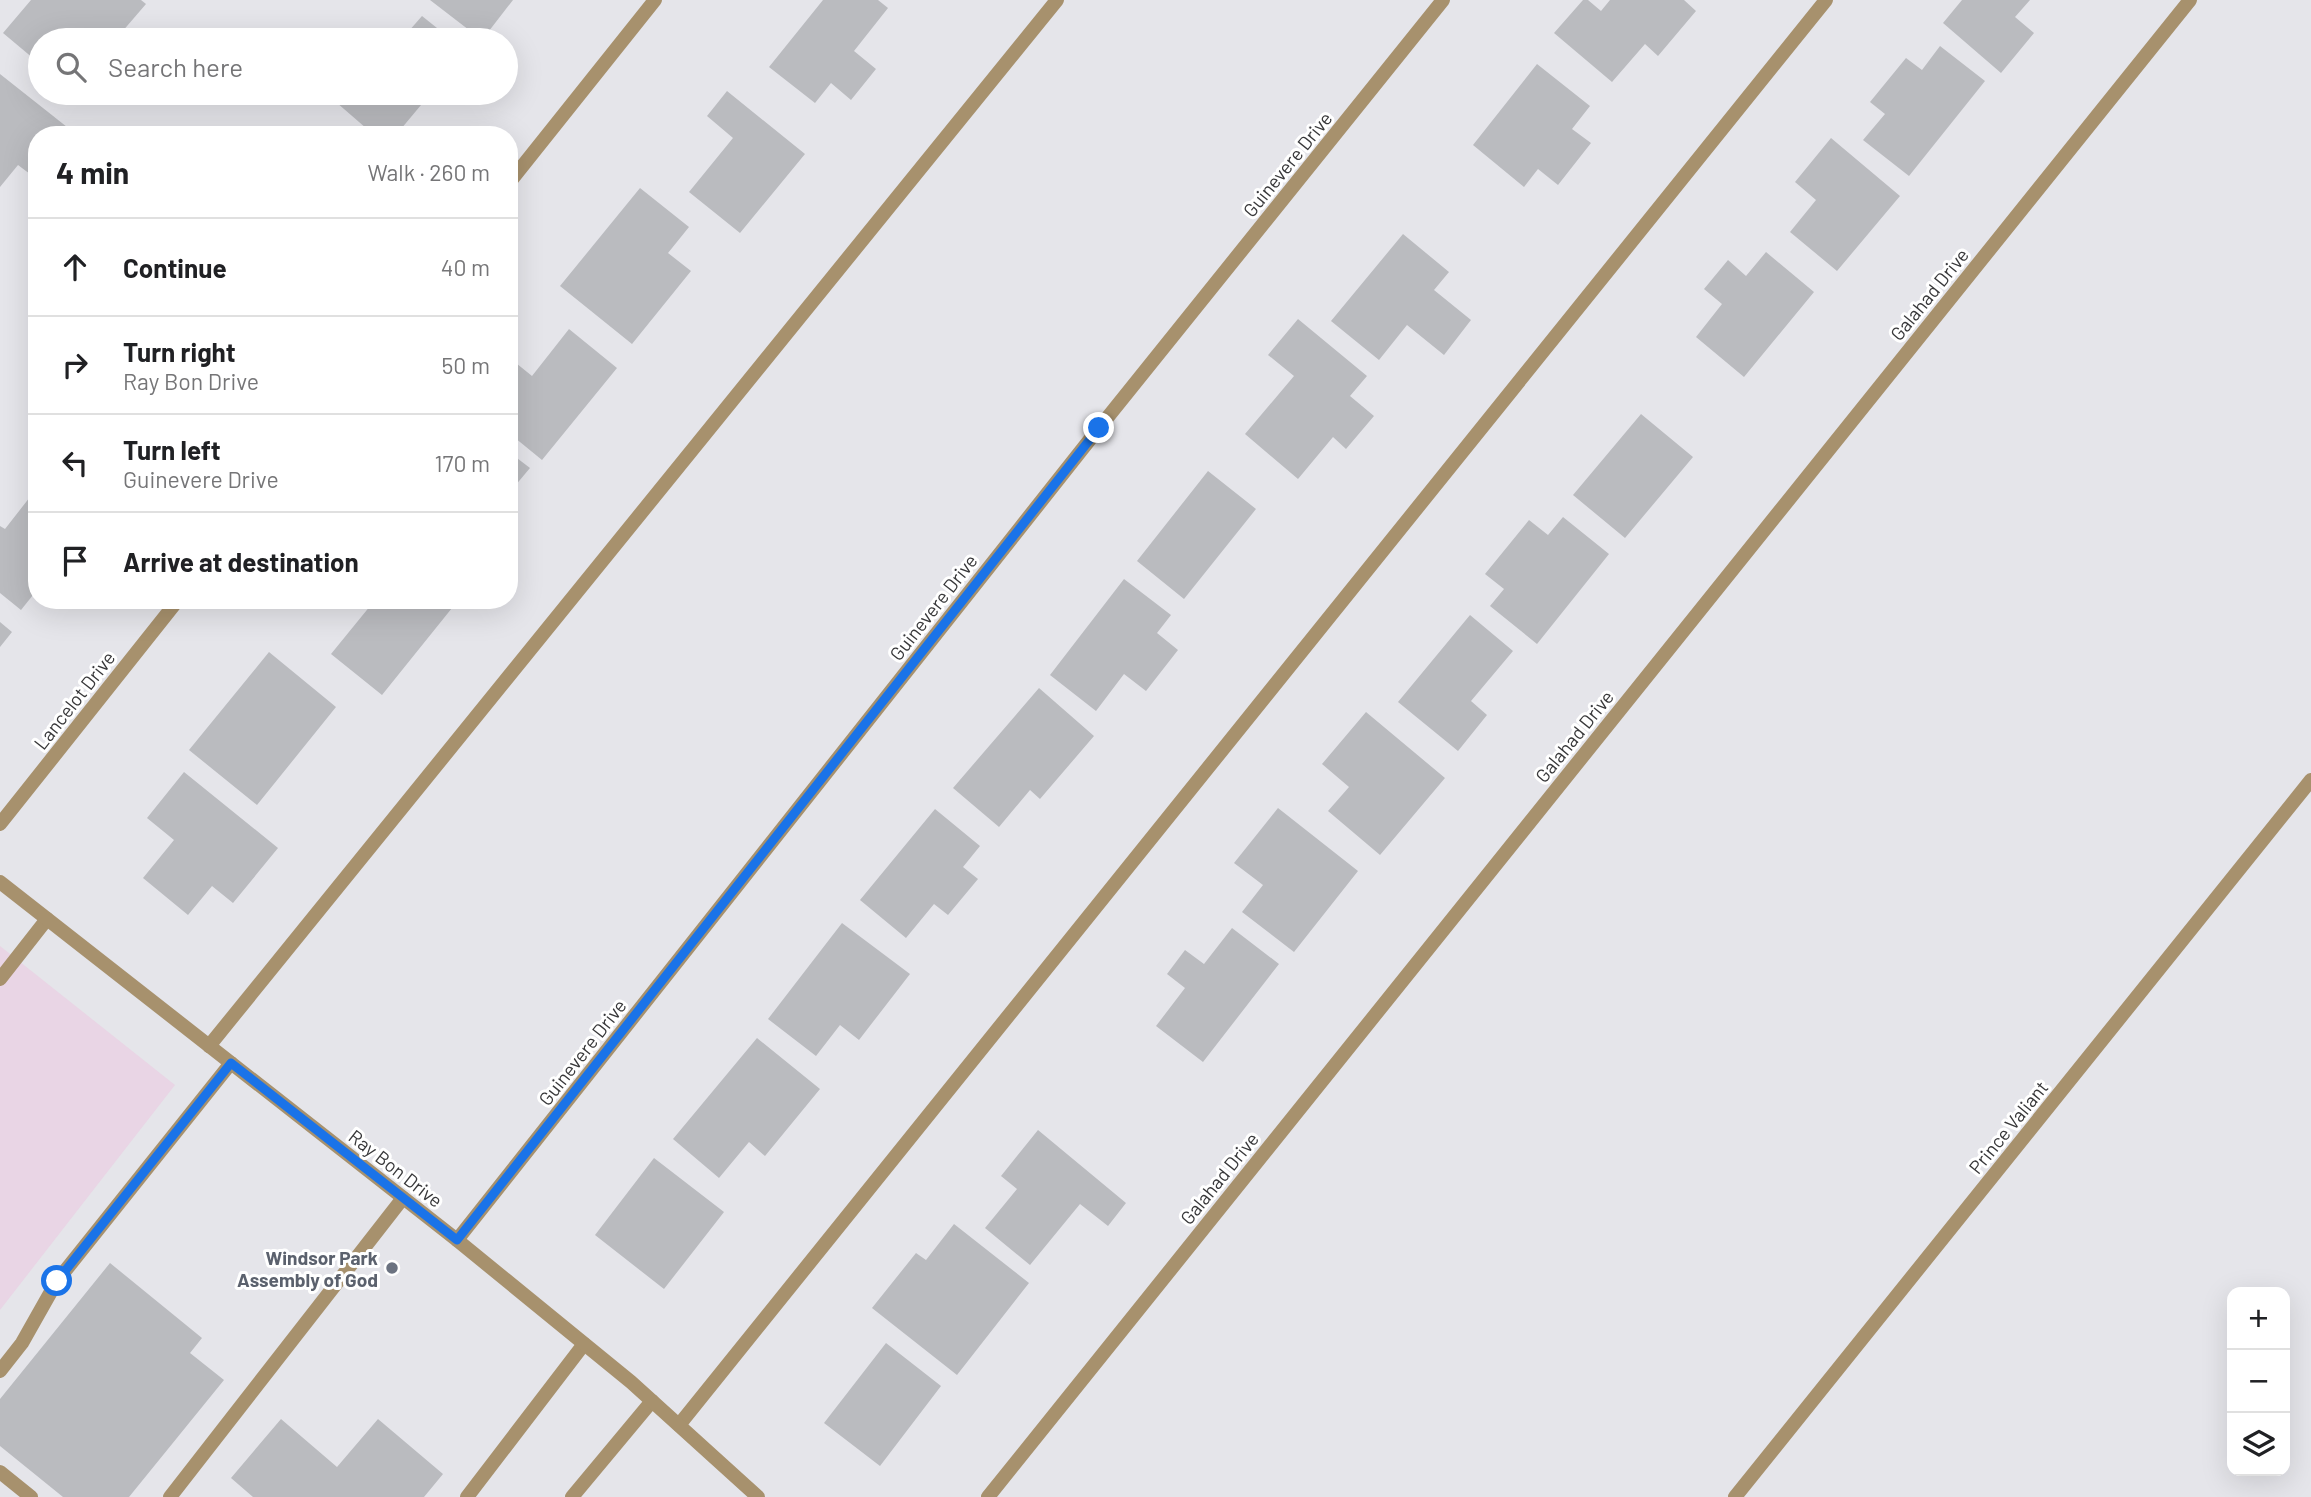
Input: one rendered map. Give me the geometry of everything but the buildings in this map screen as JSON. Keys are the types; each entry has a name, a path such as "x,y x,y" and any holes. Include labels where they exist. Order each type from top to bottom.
{"street":[{"path":"518,172 655,0"},
{"path":"209,1046 1057,0"},
{"name":"Guinevere Drive","path":"457,1240 1099,428 1443,0"},
{"path":"679,1425 1826,0"},
{"name":"Galahad Drive","path":"988,1497 2190,0"},
{"name":"Lancelot Drive","path":"0,824 171,609"},
{"name":"Prince Valiant","path":"1735,1497 2311,780"},
{"name":"Ray Bon Drive","path":"0,882 457,1240 652,1401 758,1497"},
{"path":"0,979 47,919"},
{"path":"0,1371 22,1343 57,1281 231,1063"},
{"path":"170,1497 403,1198"},
{"path":"467,1497 584,1344"},
{"path":"572,1497 652,1401"},
{"path":"0,1472 31,1497"}],"shaded area":[{"path":"0,946 175,1085 0,1310"}],"place":[{"name":"Windsor Park Assembly of God","path":"392,1268"}],"route":[{"path":"57,1281 231,1063 457,1240 1099,428"}]}
